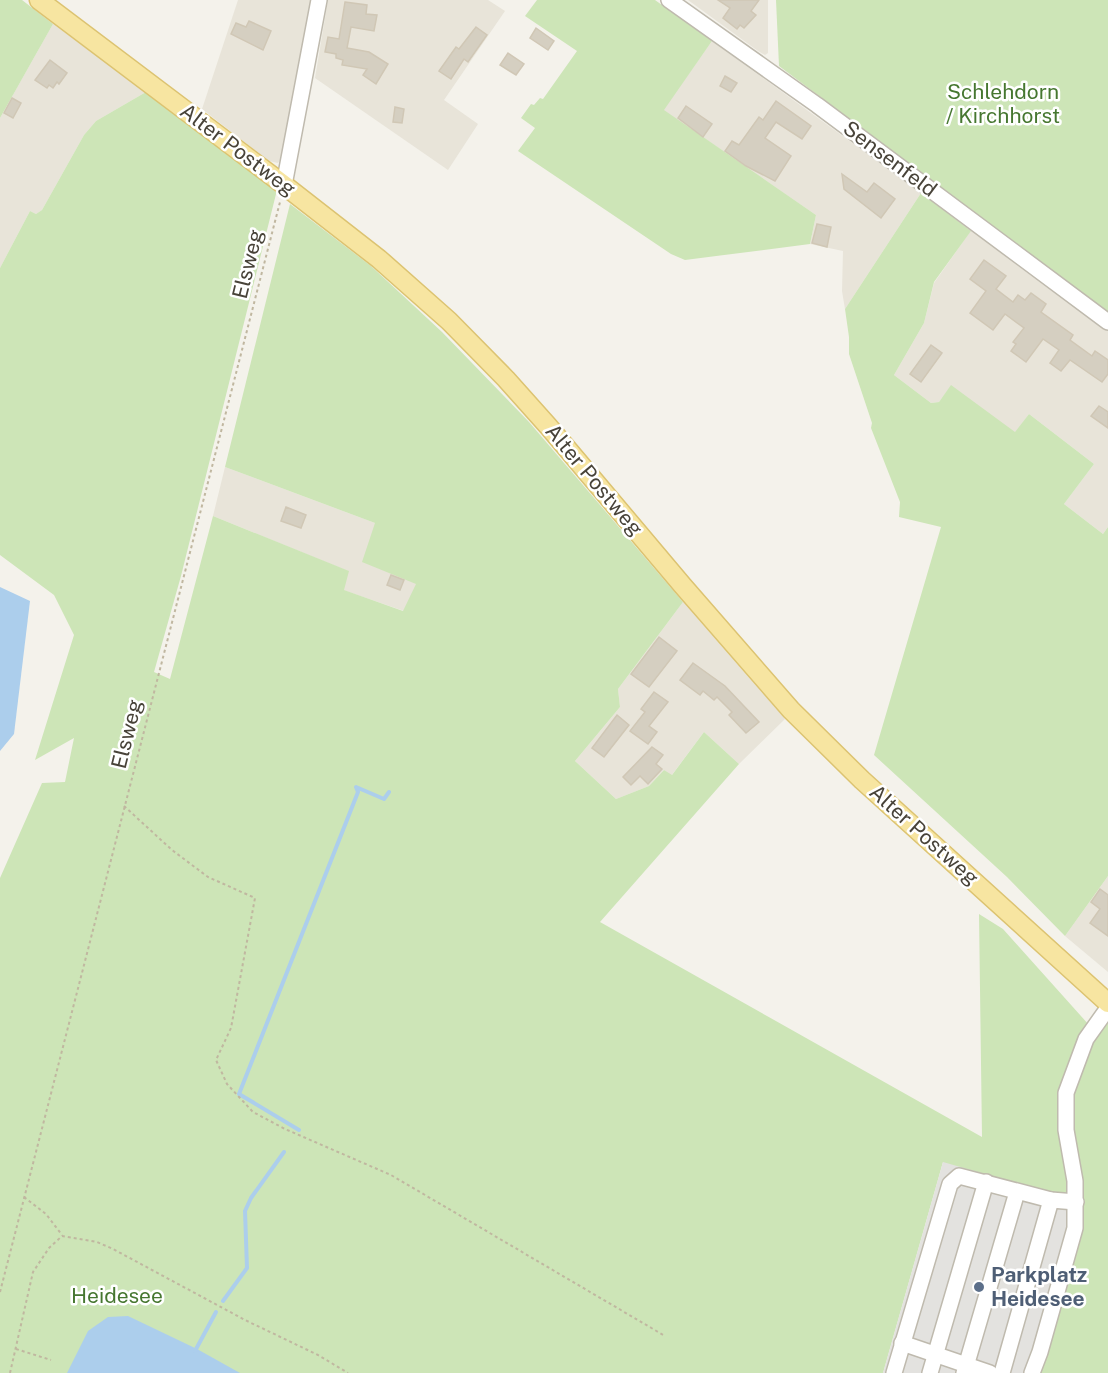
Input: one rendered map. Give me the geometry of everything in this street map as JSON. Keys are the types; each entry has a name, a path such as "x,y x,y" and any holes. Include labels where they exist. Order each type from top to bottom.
{"main road":[{"name":"Alter Postweg","path":"39,0 284,184 379,259 464,335 549,426 791,710 862,780 1108,1003"}],"street":[{"path":"284,184 319,0"},
{"name":"Sensenfeld","path":"669,0 817,105 1108,322"},
{"path":"1032,1373 1075,1228 1075,1180 1066,1130 1066,1093 1086,1039 1108,1008"},
{"path":"894,1373 950,1184 959,1176 1051,1200 1076,1202"},
{"path":"930,1373 986,1182"},
{"path":"965,1370 1017,1192"},
{"path":"1002,1373 1051,1200"},
{"path":"903,1343 965,1370 990,1373"}],"path":[{"name":"Elsweg","path":"0,1292 284,184"},
{"path":"124,806 172,850 208,877 255,898 231,1028 216,1060 227,1084 253,1112 285,1129 391,1175 665,1336"},
{"path":"24,1197 46,1214 62,1236 88,1240 112,1249 245,1320 318,1355 348,1373"},
{"path":"10,1373 33,1272 49,1248 62,1236"},
{"path":"16,1349 51,1360"}],"shaded area":[{"path":"238,0 314,0 283,157 278,163 269,161 202,109"},
{"path":"328,0 488,0 505,11 444,100 478,124 448,170 315,78"},
{"path":"688,0 768,0 768,53 765,55 758,51"},
{"path":"53,24 146,92 96,121 84,135 42,210 36,214 30,211 0,268 0,118"},
{"path":"712,41 921,193 845,309 842,291 843,251 810,244 816,215 663,110"},
{"path":"972,229 1108,330 1108,527 1103,534 1064,504 1094,464 1029,414 1015,433 951,386 939,402 931,403 894,375 924,323 934,283"},
{"path":"225,467 375,523 417,583 404,611 343,590 348,571 213,516"},
{"path":"683,602 785,719 739,764 704,732 671,776 664,770 649,786 616,799 575,761 620,707 618,689"},
{"path":"1108,876 1108,972 1065,936"},
{"name":"Parkplatz Heidesee","path":"943,1162 1075,1200 1028,1373 883,1373"}],"green space":[{"path":"0,0 22,0 53,24 0,118"},
{"path":"537,0 655,0 712,41 664,110 816,215 810,244 685,260 671,254 518,151 535,128 521,118 531,104 534,105 540,98 543,99 577,51 525,16"},
{"name":"Schlehdorn / Kirchhorst","path":"776,0 1108,0 1108,312 779,66"},
{"path":"146,92 277,190 181,576 154,672 170,679 213,516 349,571 344,590 403,611 416,584 362,562 375,523 225,467 290,204 371,266 442,332 529,422 683,602 618,689 620,707 575,761 616,799 649,786 664,770 672,775 704,732 739,764 600,922 982,1137 979,914 1003,929 1098,1035 1108,1023 1108,1373 1028,1373 943,1162 883,1373 0,1373 0,878 42,783 65,782 74,738 35,760 74,635 54,595 0,555 0,268 30,211 36,214 42,210 84,135 96,121"},
{"path":"921,193 971,231 934,282 924,323 894,375 931,403 939,402 951,385 1015,432 1029,414 1094,464 1064,504 1103,534 1108,527 1108,876 1065,936 1007,877 874,755 941,527 899,517 900,502 871,428 872,423 849,354 845,309"}],"water":[{"path":"0,587 30,601 14,734 0,751"},
{"name":"Heidesee","path":"128,1316 197,1349 240,1373 67,1373 88,1331 108,1317"}],"building":[{"path":"718,0 759,0 751,11 756,15 744,28 740,25 737,29 723,18 730,8"},
{"path":"345,2 367,5 366,14 377,15 374,31 351,27 347,48 369,52 388,64 376,84 363,75 367,69 342,65 343,60 336,58 336,54 325,52 328,37 339,39"},
{"path":"249,21 271,31 263,50 231,34 236,23 246,27"},
{"path":"476,27 487,35 468,62 464,59 451,79 439,71 456,47 459,49"},
{"path":"536,28 554,41 548,50 530,38"},
{"path":"508,53 524,64 516,75 500,65"},
{"path":"50,60 67,73 59,84 57,82 53,88 49,85 47,88 35,80"},
{"path":"725,76 737,83 731,92 720,86"},
{"path":"12,98 21,103 13,118 4,113"},
{"path":"776,101 811,126 802,139 776,122 765,138 791,156 775,181 746,166 725,151 732,141 739,145 759,117 763,120"},
{"path":"686,106 712,124 703,137 678,118"},
{"path":"395,107 404,109 402,123 393,122"},
{"path":"842,174 867,192 874,183 895,199 881,218 844,189"},
{"path":"817,224 831,227 827,247 812,243"},
{"path":"984,260 1006,276 996,289 1013,302 1018,295 1025,300 1031,293 1046,304 1041,312 1073,335 1070,340 1092,356 1095,351 1108,360 1108,374 1102,382 1070,360 1061,371 1050,363 1059,350 1043,339 1026,362 1011,351 1016,344 1013,342 1024,328 1005,314 993,330 970,313 986,291 970,279"},
{"path":"931,345 942,353 921,382 910,374"},
{"path":"1099,406 1108,412 1108,428 1091,416"},
{"path":"286,507 306,515 301,528 281,521"},
{"path":"391,575 404,580 400,590 387,585"},
{"path":"659,637 677,651 649,687 631,674"},
{"path":"693,663 725,686 759,722 746,733 729,715 732,712 717,697 714,700 703,691 700,695 680,680"},
{"path":"654,692 668,702 649,726 657,732 648,744 630,731 645,712 641,709"},
{"path":"617,715 629,725 604,757 592,748"},
{"path":"652,747 663,755 656,764 662,769 648,784 640,776 631,785 623,777"},
{"path":"1100,889 1108,895 1108,936 1090,923 1100,909 1091,902"}],"waterway":[{"path":"299,1130 239,1094 358,792 356,787 384,799 389,792"},
{"path":"223,1301 247,1268 245,1211 251,1198 284,1152"},
{"path":"195,1351 216,1312"}],"place":[{"name":"Parkplatz Heidesee","path":"979,1287"}]}
